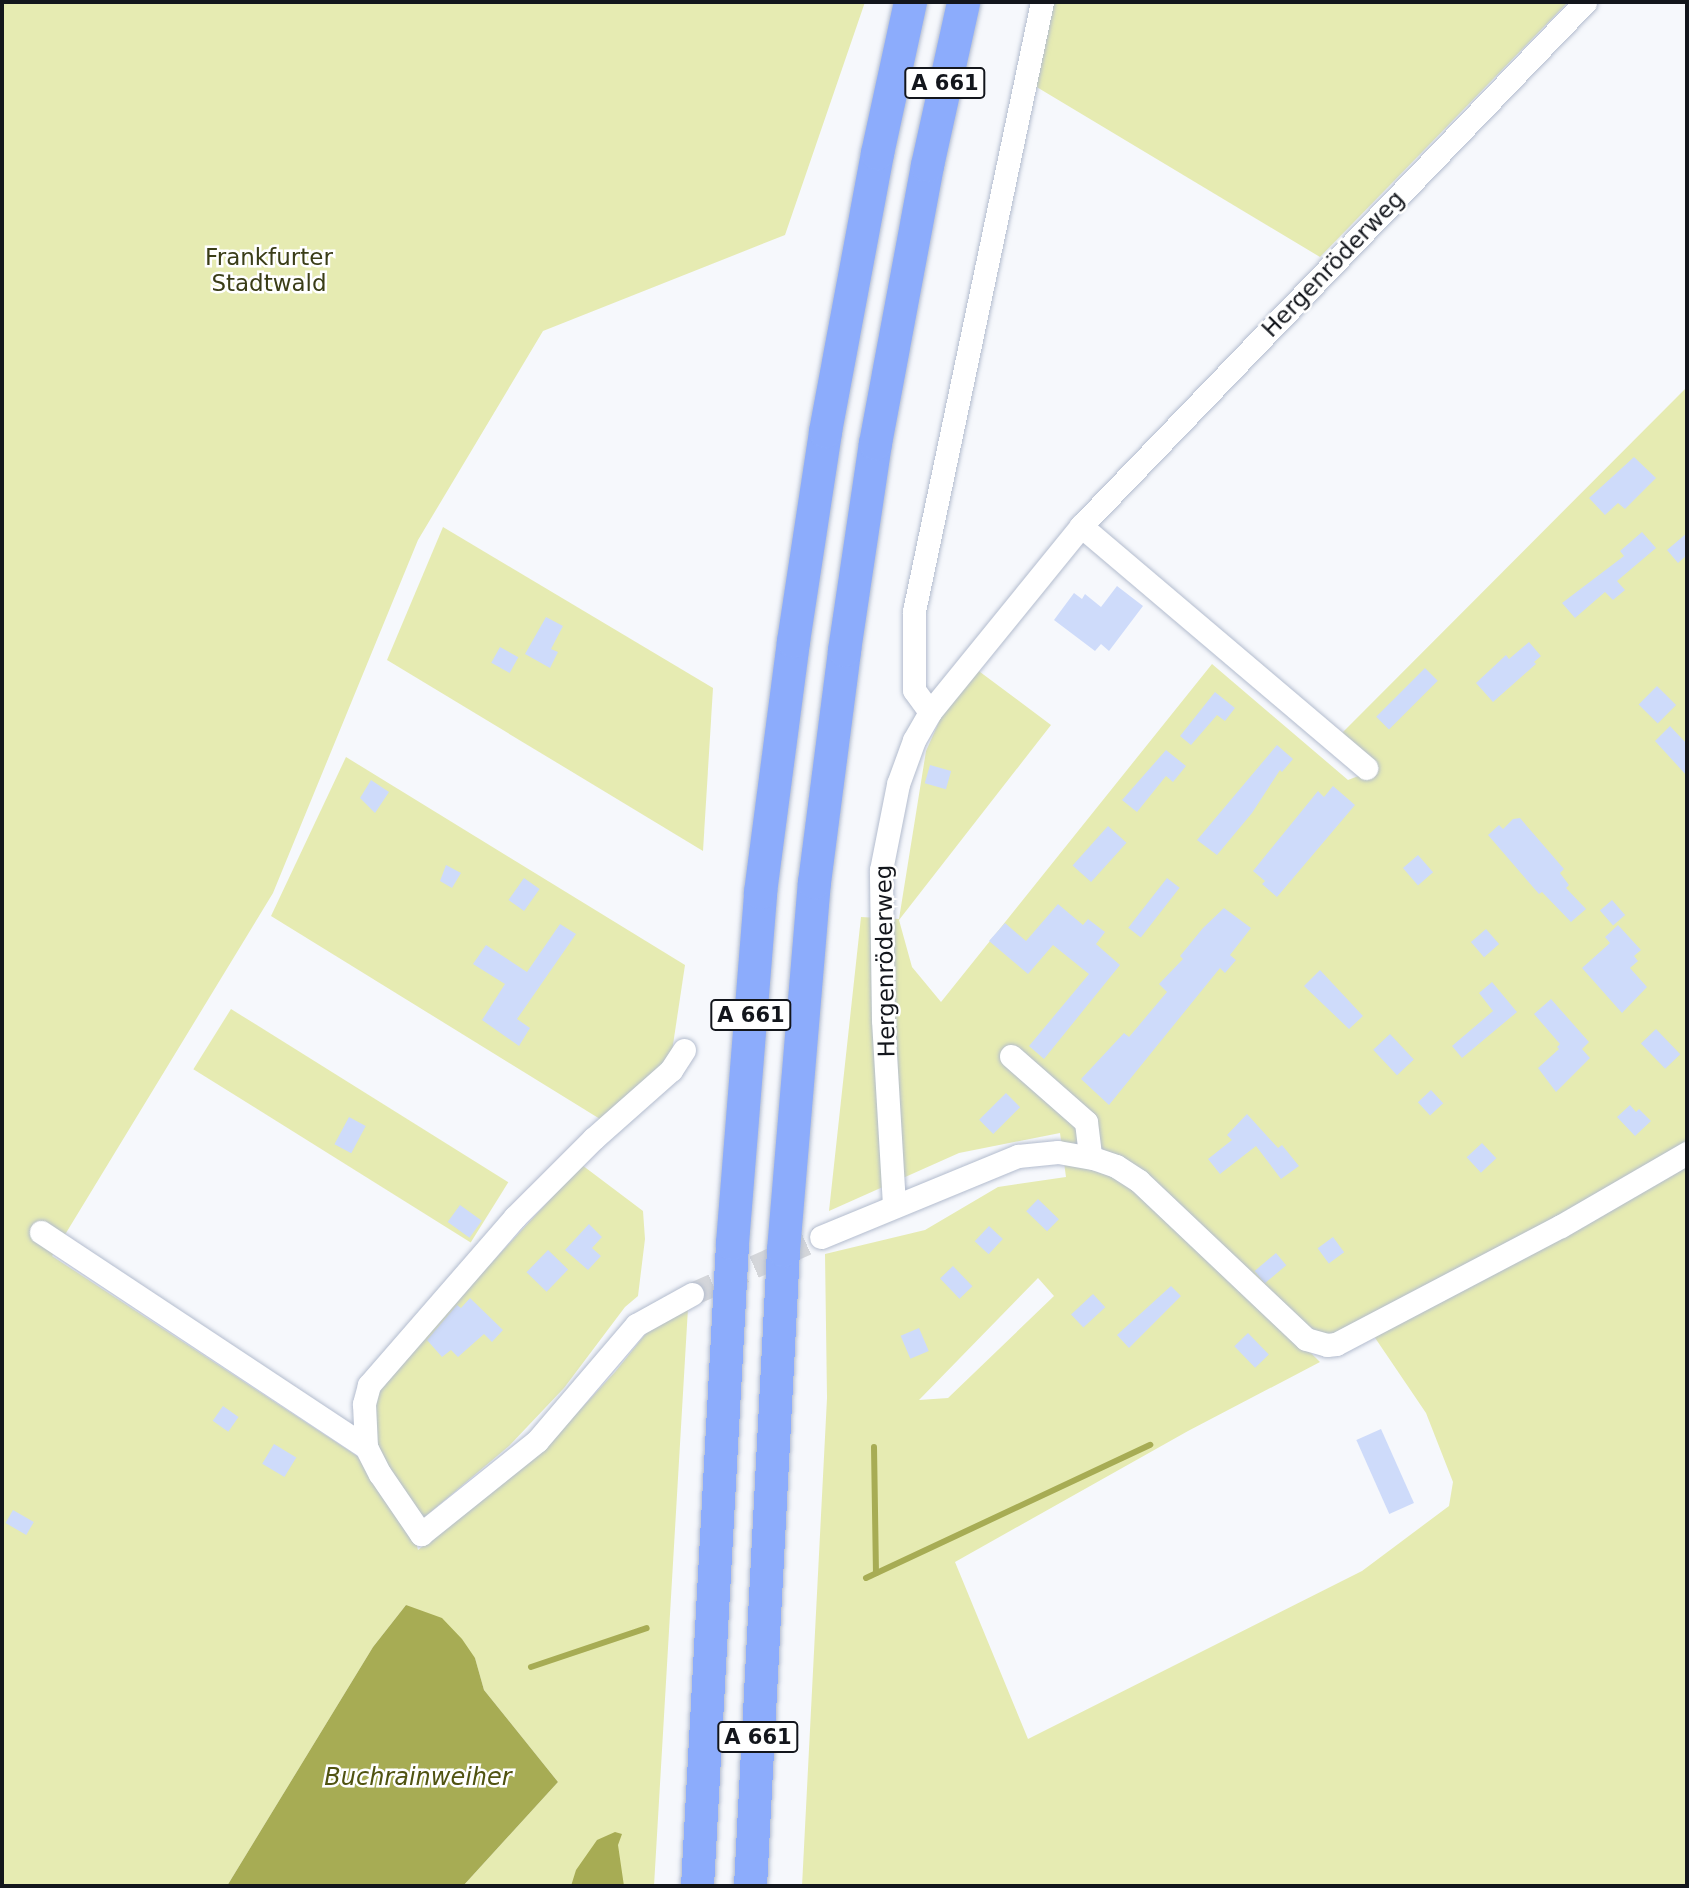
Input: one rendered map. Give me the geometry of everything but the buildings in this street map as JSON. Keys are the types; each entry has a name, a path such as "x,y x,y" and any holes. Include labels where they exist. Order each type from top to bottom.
{"highway":[{"name":"A 661","path":"697,1886 732,1243 760,892 793,641 825,431 877,153 910,2"},
{"name":"A 661","path":"750,1886 783,1250 814,882 844,650 875,443 927,165 963,2"}],"street":[{"path":"930,712 914,691 914,611 1042,2"},
{"name":"Hergenröderweg","path":"894,1205 883,1020 881,870 898,784 914,740 930,712 1081,526 1585,2"},
{"path":"1081,526 1366,768"},
{"path":"684,1049 671,1070 593,1139 515,1217 369,1385 364,1404 366,1447 380,1474 421,1534 537,1441 636,1325 692,1293"},
{"path":"1012,1056 1086,1122 1090,1157"},
{"path":"821,1237 1018,1156 1058,1152 1090,1157 1116,1166 1139,1181 1306,1339 1327,1345 1336,1344 1561,1226 1687,1153"},
{"path":"41,1232 366,1447"}],"green space":[{"name":"Frankfurter Stadtwald","path":"2,2 865,2 785,235 543,331 418,540 273,893 52,1256 357,1456 415,1538 418,1550 540,1453 615,1372 652,1326 688,1308 654,1886 463,1886 558,1782 484,1690 475,1658 406,1605 373,1647 227,1886 2,1886"},
{"path":"1049,2 1568,2 1320,257 1030,83"},
{"path":"1687,387 1687,1886 802,1886 827,1398 825,1254 925,1230 998,1187 1066,1177 1060,1133 959,1153 829,1211 861,917 899,919 926,751 947,704 976,669 1051,725 899,920 912,967 941,1002 1212,664 1348,780 1361,775 1342,733","holes":["1038,1278 1054,1296 948,1398 919,1400","1365,1323 1426,1413 1453,1482 1449,1506 1362,1571 1028,1739 955,1562 1188,1431 1320,1362 1309,1351"]},
{"path":"443,527 713,688 703,851 387,660"},
{"path":"346,757 685,965 671,1058 600,1119 271,916"},
{"path":"231,1009 508,1182 471,1242 193,1069"},
{"path":"582,1165 643,1211 645,1239 638,1296 625,1307 564,1388 509,1446 421,1520 373,1443 373,1391"}],"water":[{"name":"Buchrainweiher","path":"406,1605 442,1618 462,1639 475,1658 484,1690 558,1782 463,1886 227,1886 373,1647"},
{"path":"615,1832 622,1834 618,1845 624,1886 571,1886 576,1870 597,1840"}],"waterway":[{"path":"866,1578 1150,1445"},
{"path":"874,1447 876,1573"},
{"path":"531,1667 647,1628"}],"tunnel":[{"path":"692,1294 821,1237"}]}
